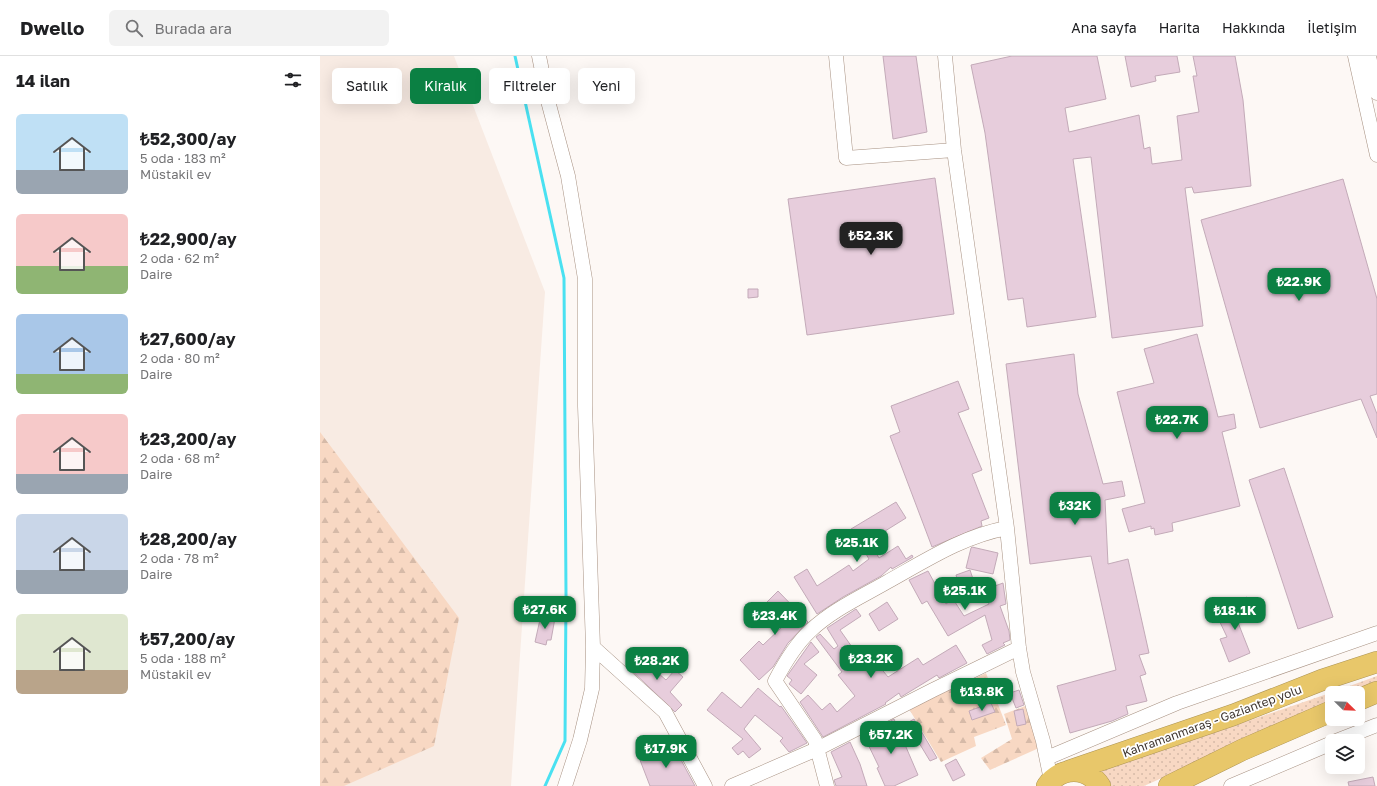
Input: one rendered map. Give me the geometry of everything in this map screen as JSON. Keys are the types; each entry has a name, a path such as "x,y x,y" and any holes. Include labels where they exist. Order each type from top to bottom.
{"highway":[{"name":"Kahramanmaraş - Gaziantep yolu","path":"1051,781 1233,715 1322,680 1377,662"},
{"path":"1365,697 1377,692"},
{"path":"1169,786 1242,750 1325,714"},
{"path":"1051,781 1078,771 1088,774 1100,786"}],"street":[{"path":"539,56 548,101 568,176 585,279 585,406 593,647 592,689 580,740 565,786"},
{"path":"836,56 846,158 954,150"},
{"path":"945,56 954,150 1006,528 1019,648 1023,672 1044,741 1051,781"},
{"path":"1355,56 1377,155"},
{"path":"1369,56 1377,92"},
{"path":"826,786 815,740 775,681 781,669 809,631 830,614 952,547 990,531 1006,528"},
{"path":"1047,758 1177,703 1377,633"},
{"path":"593,647 665,712 705,786"},
{"path":"732,786 817,749 1019,648"},
{"path":"1354,734 1377,725"},
{"path":"1231,786 1325,746"}],"shaded area":[{"path":"320,56 454,56 459,68 410,68 410,104 473,104 545,292 511,786 320,786"}],"green space":[{"path":"320,432 459,618 434,746 344,786 320,786"},
{"path":"986,673 1006,725 974,737 976,746 941,762 909,709"},
{"path":"1377,676 1377,684 1365,689 1365,686 1350,686"},
{"path":"1325,695 1325,705 1144,786 1104,786 1098,772"},
{"path":"1025,706 1039,748 990,770 981,758 1012,739 1004,714"}],"building":[{"path":"883,56 916,56 927,132 893,139"},
{"path":"1012,56 1097,56 1106,99 1065,108 1069,132 1139,115 1144,149 1150,147 1152,164 1182,160 1177,116 1199,112 1193,76 1197,76 1193,56 1235,56 1243,100 1251,186 1194,193 1192,187 1185,188 1203,326 1112,338 1091,157 1073,159 1096,317 1027,327 1023,298 1008,300 985,133 971,65"},
{"path":"1125,56 1177,56 1180,72 1155,76 1156,81 1131,87"},
{"path":"935,178 954,314 807,335 788,199"},
{"path":"1343,179 1377,299 1377,394 1370,396 1377,414 1377,438 1361,399 1260,428 1201,220"},
{"path":"748,289 758,289 758,297 748,298"},
{"path":"1197,334 1218,417 1234,414 1236,428 1222,432 1240,506 1172,523 1173,531 1155,535 1154,528 1151,529 1151,526 1129,532 1122,509 1145,503 1117,392 1154,383 1144,349"},
{"path":"1074,354 1078,394 1103,484 1122,481 1125,496 1105,500 1108,564 1128,559 1149,653 1139,655 1146,674 1140,676 1147,701 1126,706 1128,714 1112,721 1070,733 1057,686 1116,670 1091,556 1030,564 1006,364"},
{"path":"958,381 969,409 958,413 982,470 972,474 989,518 981,521 982,526 932,547 890,436 900,432 891,406"},
{"path":"1284,468 1333,617 1298,629 1249,480"},
{"path":"896,502 906,518 869,541 879,558 898,546 906,559 912,555 913,557 892,569 891,567 881,576 843,597 817,614 794,577 807,569 817,586 849,565 853,571 869,559 851,529"},
{"path":"972,547 998,553 993,574 966,568"},
{"path":"970,570 975,585 960,589 956,575"},
{"path":"928,571 946,604 953,599 964,616 989,604 984,590 1003,583 1006,604 1000,606 1009,631 1010,640 1003,643 1005,645 987,654 982,645 992,640 985,615 948,636 927,601 922,604 909,580"},
{"path":"778,591 808,622 788,643 773,667 759,680 740,660 759,641 763,645 782,627 762,607"},
{"path":"1247,597 1254,612 1237,620 1250,653 1229,662 1220,639 1227,637 1218,618 1238,608 1236,603"},
{"path":"887,602 898,619 879,631 869,614"},
{"path":"856,609 861,616 840,630 859,657 867,651 888,677 918,658 923,665 956,645 967,663 939,678 937,675 901,697 899,693 885,703 886,704 823,737 800,702 808,695 822,710 830,703 837,712 855,696 838,675 842,672 816,637 820,634 834,649 838,646 827,628"},
{"path":"541,615 555,618 551,640 547,640 546,645 535,642"},
{"path":"811,642 819,652 804,664 817,675 801,694 789,684 792,680 787,676"},
{"path":"636,654 666,680 675,670 683,677 670,692 682,705 675,712 626,665"},
{"path":"758,688 780,707 781,706 807,743 789,752 780,741 783,738 755,715 744,729 761,749 749,758 743,751 738,755 732,748 743,739 707,710 722,692 741,708"},
{"path":"1019,690 1024,705 1016,708 1010,693"},
{"path":"991,703 995,712 972,720 969,711"},
{"path":"1023,709 1026,724 1017,726 1014,711"},
{"path":"894,719 918,775 894,786 885,786 877,768 879,767 864,736"},
{"path":"914,719 937,758 930,761 907,723"},
{"path":"850,742 860,764 867,786 836,786 834,780 842,777 831,752"},
{"path":"673,745 695,786 650,786 640,760"},
{"path":"956,759 965,775 953,781 945,765"},
{"path":"1373,777 1375,786 1349,786 1348,782"}],"waterway":[{"path":"515,56 564,278 566,594 565,741 545,786"}]}
